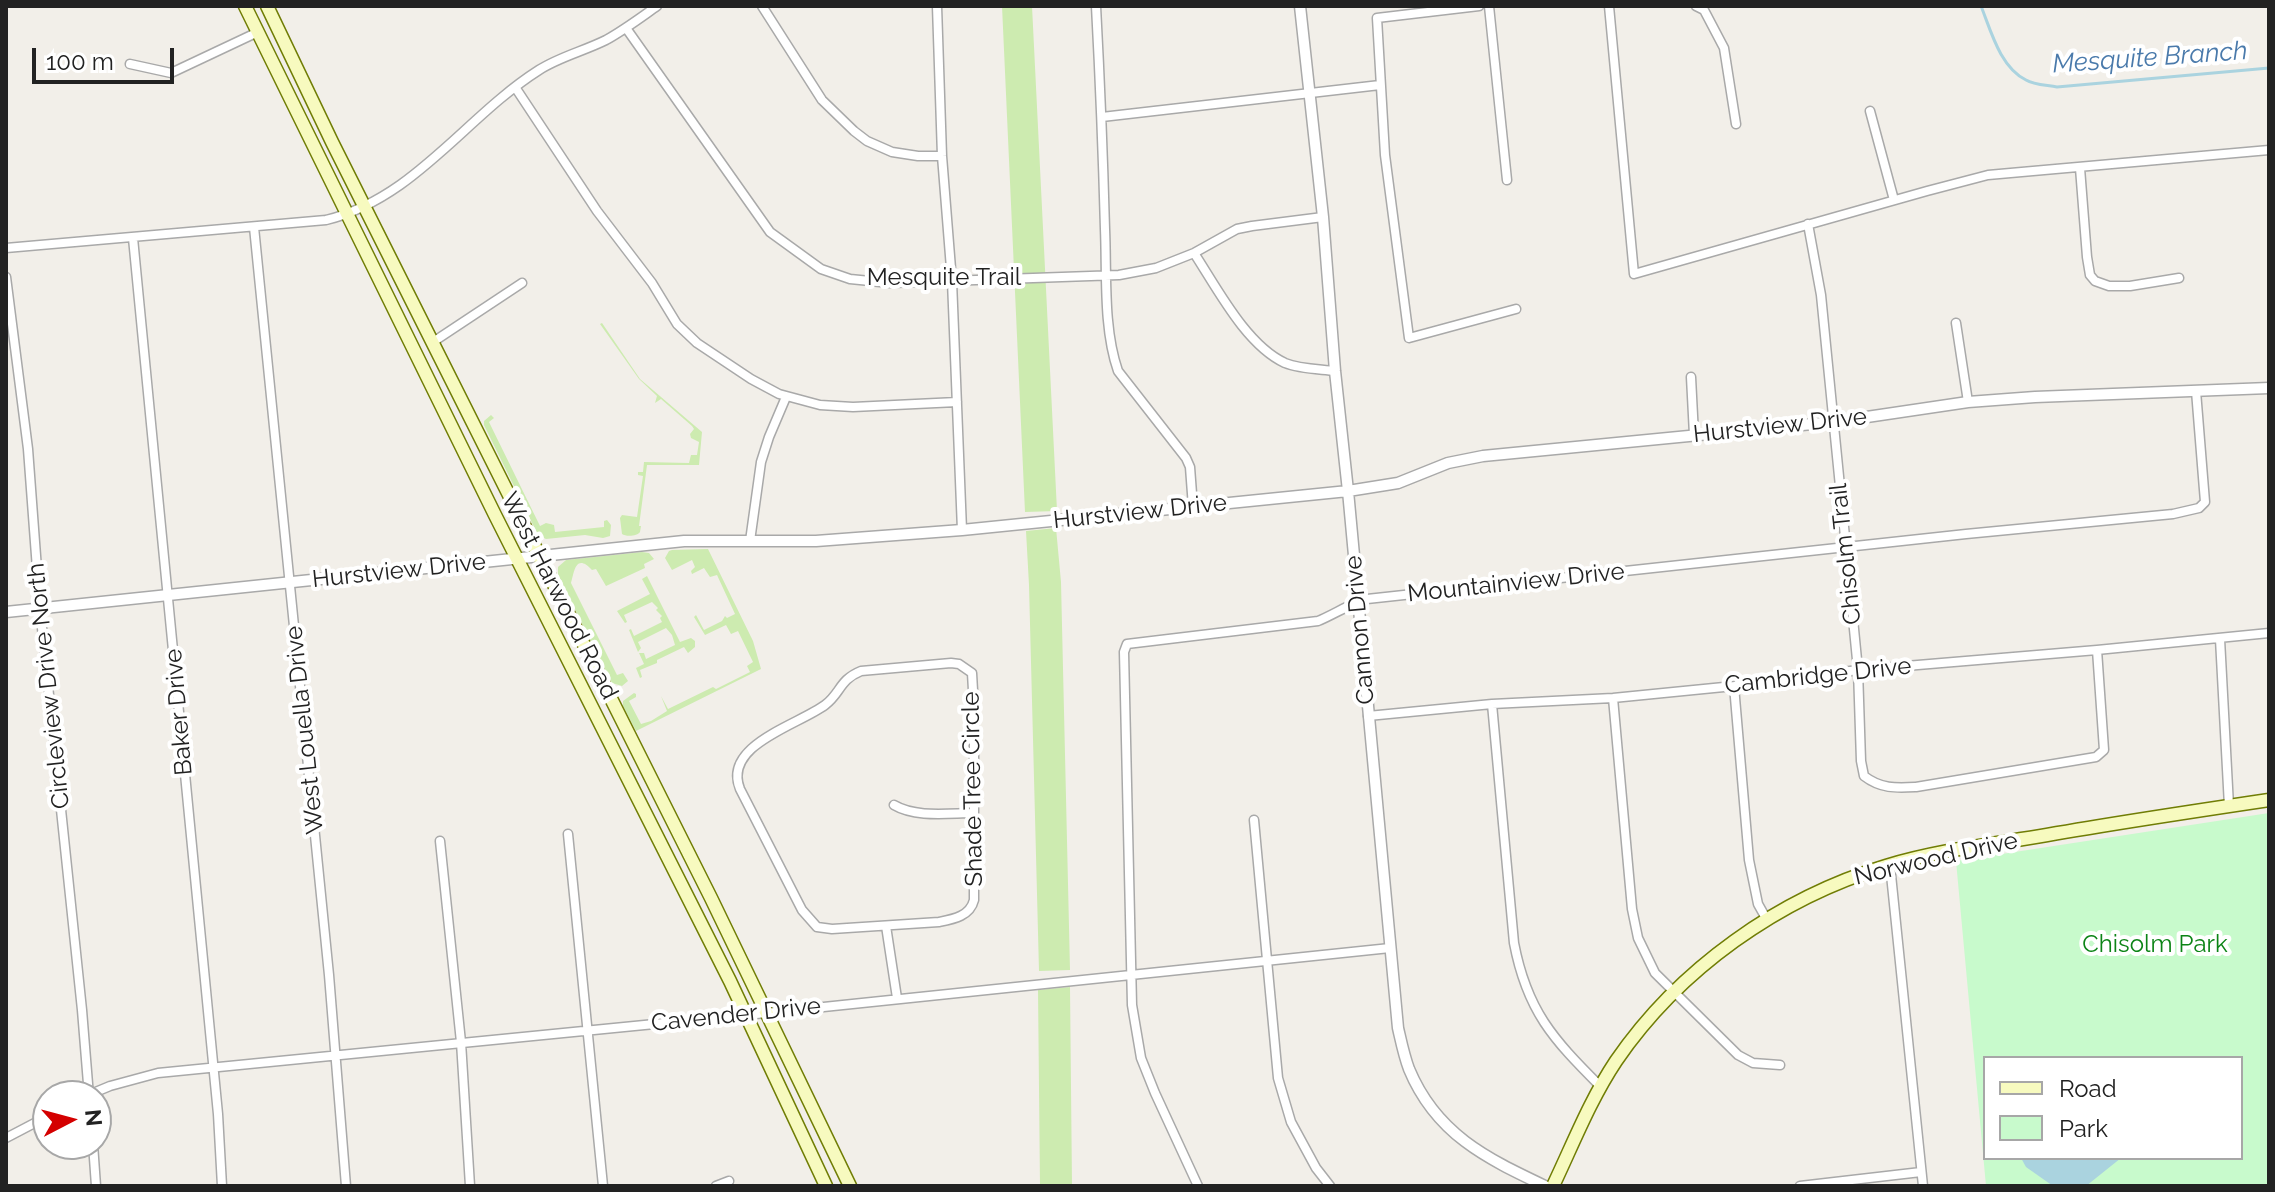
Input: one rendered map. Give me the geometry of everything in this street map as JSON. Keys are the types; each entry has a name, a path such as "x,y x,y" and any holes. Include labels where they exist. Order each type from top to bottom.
{"main road":[{"name":"West Harwood Road","path":"245,6 346,215 746,1015 826,1186"},
{"name":"West Harwood Road","path":"267,6 332,142 711,898 850,1186"},
{"name":"Norwood Drive","path":"1553,1186 1600,1086 1639,1030 1710,960 1767,920 1823,889 1890,865 1956,850 2269,800"}],"street":[{"path":"6,248 254,227 346,215 403,184 541,68 603,41 657,6"},
{"path":"762,6 822,100 854,131 867,141 892,152 942,156"},
{"path":"937,6 962,530"},
{"path":"1096,6 1110,340 1118,371 1186,458 1190,467 1193,507"},
{"name":"Cannon Drive","path":"1300,6 1323,217 1398,1028 1408,1067 1435,1115 1461,1140 1496,1163 1545,1186"},
{"path":"1479,6 1377,18 1385,155 1409,338 1516,309"},
{"path":"1489,6 1507,180"},
{"path":"1609,6 1634,274 1988,175 2269,150"},
{"path":"1696,6 1704,10 1724,48 1736,124"},
{"name":"Mesquite Trail","path":"626,28 770,232 821,269 850,279 890,283 1119,275 1156,268 1194,253 1237,229 1323,217"},
{"path":"130,64 171,73 258,32"},
{"path":"1102,117 1380,85"},
{"path":"515,87 597,211 652,283 677,324 697,343 740,372 786,397 820,405 853,407 957,402"},
{"path":"1870,111 1894,200"},
{"path":"2080,168 2087,257 2090,275 2095,281 2109,286 2130,286 2179,278"},
{"name":"Chisolm Trail","path":"1808,224 1821,295 1858,670 1864,776 1877,785 1916,787 2096,757 2104,750 2097,650"},
{"name":"West Louella Drive","path":"254,227 336,1054 346,1186"},
{"name":"Baker Drive","path":"133,238 222,1186"},
{"path":"1194,253 1241,323 1267,351 1295,366 1335,371"},
{"name":"Circleview Drive North","path":"6,277 28,449 40,609 86,1080"},
{"path":"433,342 522,283"},
{"path":"1956,323 1968,402"},
{"path":"1691,377 1694,435"},
{"name":"Hurstview Drive","path":"6,612 684,541 816,541 962,530 1348,491 1398,483 1448,463 1483,456 1833,422 1968,402 2269,388"},
{"name":"Mountainview Drive","path":"1198,1186 1141,1058 1132,1005 1124,652 1127,644 1318,621 1357,601 2173,514 2199,508 2206,497 2196,391"},
{"path":"750,541 761,462 786,397"},
{"name":"Cambridge Drive","path":"1368,716 1492,704 1613,698 1858,670 2269,633"},
{"path":"2220,639 2229,806"},
{"name":"Shade Tree Circle","path":"959,664 972,673 974,813 974,900 968,912 939,922 832,929 813,924 802,910 740,789 736,769 743,756 762,741 824,706 847,676 861,671 959,664"},
{"path":"1734,686 1749,860 1758,904 1767,920"},
{"path":"1613,698 1632,909 1638,938 1655,973 1738,1055 1753,1063 1780,1065"},
{"path":"1492,704 1518,965 1547,1029 1600,1086"},
{"path":"894,805 919,812 974,813"},
{"path":"1254,820 1274,1050 1283,1099 1303,1147 1330,1186"},
{"path":"568,834 603,1186"},
{"path":"440,841 461,1042 470,1186"},
{"path":"1890,865 1923,1186"},
{"path":"886,926 897,998"},
{"name":"Cavender Drive","path":"112,1087 140,1076 213,1067 1390,948"},
{"path":"6,1138 32,1124"},
{"path":"94,1160 96,1186"},
{"path":"1800,1186 1921,1172"},
{"path":"716,1186 729,1181"}],"green space":[{"path":"1002,6 1032,6 1057,511 1025,512"},
{"path":"602,323 640,379 702,432 699,465 647,465 640,532 632,536 622,534 620,518 622,515 637,517 643,476 638,472 643,472 644,462 689,463 691,455 697,455 699,442 691,438 692,426 661,399 655,403 657,396 639,379"},
{"path":"491,415 494,418 489,422 540,526 546,523 554,525 555,532 604,527 607,520 611,525 610,536 546,539 538,535 484,425"},
{"path":"1056,528 1061,582 1070,970 1039,971 1026,531"},
{"path":"708,549 753,641 761,669 636,731 623,706 623,701 634,693 636,697 629,701 641,724 667,711 661,696 668,709 750,672 747,666 753,662 738,631 731,634 726,625 705,635 694,617 696,615 704,630 722,621 725,616 735,614 717,575 710,577 704,568 692,574 695,567 692,560 672,570 665,558 672,550"},
{"path":"649,553 654,559 644,564 645,568 606,586 596,569 592,570 582,563 576,566 571,583 617,675 623,673 628,681 622,686 612,683 606,672 558,575 558,567 566,560"},
{"path":"647,576 680,642 691,638 695,641 695,647 688,653 684,647 657,660 657,663 640,670 640,678 636,668 644,664 639,653 644,653 646,659 675,645 666,628 638,642 641,648 638,652 629,630 634,636 662,622 662,616 656,610 658,608 652,602 624,615 625,623 617,611 650,594 642,579"},
{"name":"Chisolm Park","path":"2269,813 2269,1186 1986,1186 1984,1160 2243,1160 2243,1056 1983,1056 1983,1154 1956,861"},
{"path":"1070,987 1072,1186 1040,1186 1038,990"}],"water":[{"path":"2022,1160 2118,1160 2086,1186 2053,1186 2026,1167"}],"waterway":[{"name":"Mesquite Branch","path":"1981,6 2009,66 2026,80 2037,84 2057,87 2269,68"}]}
